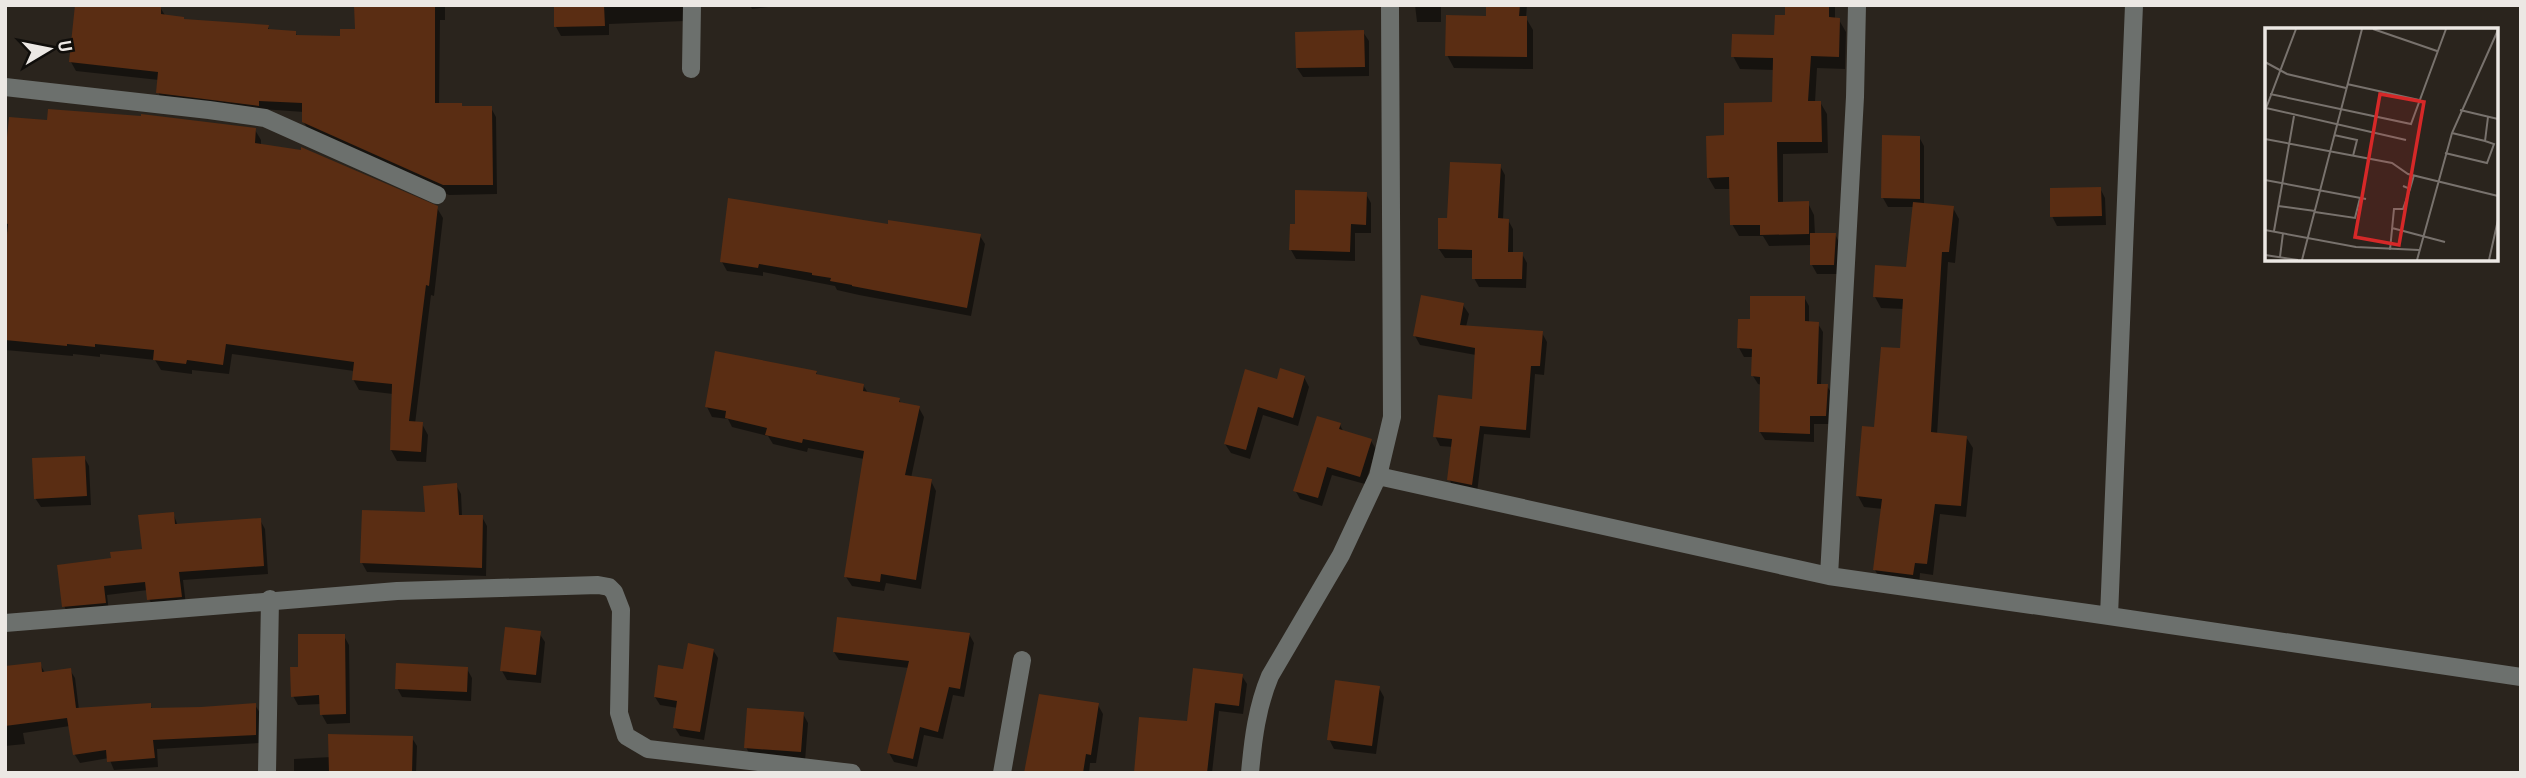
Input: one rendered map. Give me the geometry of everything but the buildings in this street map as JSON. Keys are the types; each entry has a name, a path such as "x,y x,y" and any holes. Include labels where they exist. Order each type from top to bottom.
{"street":[{"path":"691,69 692,5"},
{"path":"1250,773 1255,724 1262,695 1270,676 1341,555 1378,477 1392,417 1390,5"},
{"path":"1829,576 1855,97 1857,5"},
{"path":"2109,615 2134,5"},
{"path":"5,87 265,118 437,195"},
{"path":"1378,477 1829,576 2521,677"},
{"path":"5,622 397,590 598,585 609,587 614,592 621,610 619,713 626,736 648,749 852,773"},
{"path":"267,773 270,599"},
{"path":"1002,773 1022,660"}]}
